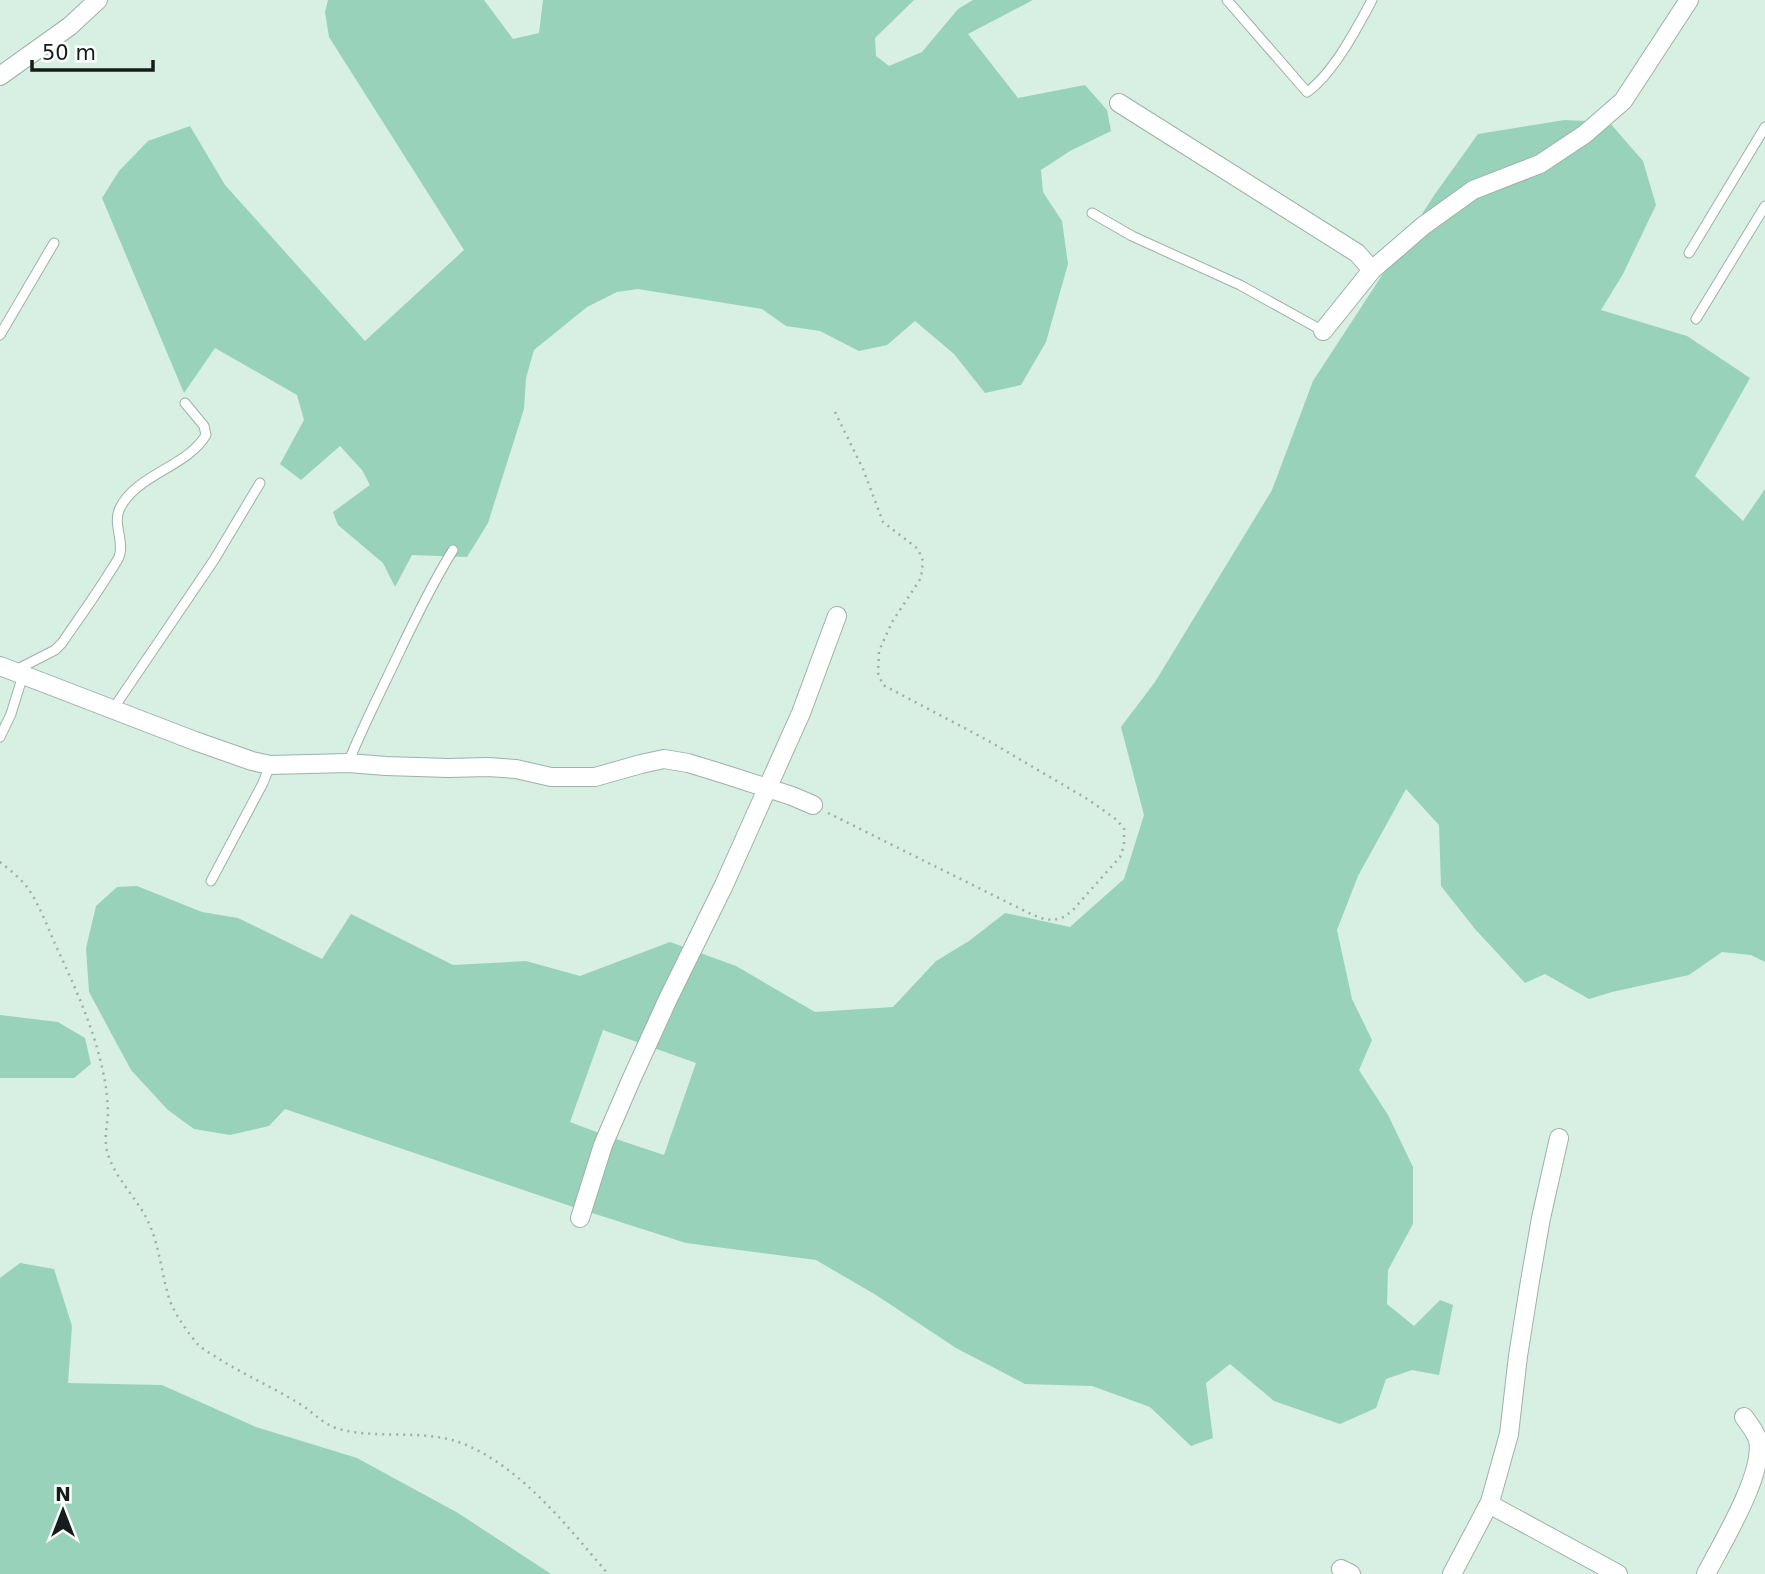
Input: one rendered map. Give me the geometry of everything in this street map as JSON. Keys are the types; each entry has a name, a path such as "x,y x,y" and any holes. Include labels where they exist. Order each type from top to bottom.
{"street":[{"path":"0,76 70,26 97,0"},
{"path":"1323,331 1372,270 1423,226 1473,190 1540,164 1586,134 1623,101 1689,0"},
{"path":"1119,103 1357,253 1372,270"},
{"path":"580,1218 603,1145 802,713 837,616"},
{"path":"12,671 217,749 271,765 348,763 411,767 488,767 516,769 551,777 595,777 664,760 688,763 813,805"},
{"path":"1451,1574 1489,1504 1510,1434 1518,1356 1530,1282 1559,1138"},
{"path":"1706,1574 1752,1487 1759,1461 1758,1441 1744,1417"},
{"path":"1489,1504 1618,1574"}],"lane":[{"path":"1227,0 1307,92 1336,59 1372,0"},
{"path":"1689,253 1765,127"},
{"path":"1696,318 1765,205"},
{"path":"1092,213 1132,236 1240,285 1323,331"},
{"path":"0,335 54,243"},
{"path":"0,737 11,714 12,671 55,650 62,643 119,556 117,519 120,508 138,486 199,446 205,435 204,426 184,403"},
{"path":"113,709 214,560 260,483"},
{"path":"348,763 437,575 453,550"},
{"path":"211,881 271,765"}],"path":[{"path":"813,805 1044,919 1064,918 1072,911 1120,857 1125,846 1124,829 1117,820 1089,800 987,740 883,685 878,673 879,651 892,622 921,578 923,561 918,549 883,522 863,469 835,412"},
{"path":"0,862 26,886 38,906 86,1015 102,1060 107,1094 108,1114 104,1134 107,1152 118,1176 147,1220 157,1247 170,1300 180,1323 198,1345 291,1398 309,1409 322,1422 338,1429 436,1436 463,1444 492,1458 530,1488 560,1517 608,1574"}],"green space":[{"path":"328,0 484,0 513,39 539,33 543,0 914,0 875,38 876,56 889,66 922,52 958,9 973,0 1033,0 968,34 1018,98 1085,85 1107,110 1111,131 1070,151 1041,170 1043,192 1062,221 1068,264 1046,342 1021,385 985,393 954,354 915,321 887,345 859,351 820,331 786,326 762,309 638,289 617,292 587,307 534,350 526,378 524,409 488,523 467,557 412,555 395,587 383,563 338,525 333,512 370,485 362,470 340,446 301,480 280,464 304,420 297,395 215,348 184,393 102,198 119,171 148,141 190,126 225,185 365,341 464,250 329,37 325,12"},
{"path":"1565,120 1609,122 1643,161 1656,205 1623,274 1601,310 1687,336 1750,378 1695,476 1743,521 1765,489 1765,962 1751,955 1722,952 1689,975 1589,999 1545,974 1525,983 1475,929 1441,886 1439,825 1406,789 1358,876 1337,930 1352,999 1372,1040 1359,1070 1388,1115 1413,1167 1413,1224 1388,1270 1387,1304 1414,1326 1440,1300 1453,1305 1439,1375 1412,1370 1386,1379 1376,1408 1340,1424 1274,1401 1230,1364 1206,1383 1213,1438 1191,1446 1150,1407 1092,1386 1025,1384 956,1348 876,1295 816,1260 686,1243 589,1212 613,1138 664,1155 696,1063 603,1030 570,1122 599,1133 576,1208 285,1109 269,1126 230,1135 194,1129 168,1110 131,1070 89,992 86,948 96,906 117,887 137,886 202,912 238,918 322,959 351,914 453,965 526,961 580,976 670,942 736,966 815,1012 893,1007 936,961 969,941 1005,913 1070,927 1124,879 1144,815 1121,727 1155,682 1272,490 1313,381 1435,194 1478,134"},
{"path":"0,1015 58,1022 85,1038 91,1064 74,1078 0,1078"},
{"path":"20,1263 54,1269 72,1326 68,1383 162,1385 256,1427 357,1458 458,1513 551,1574 0,1574 0,1278"}]}
